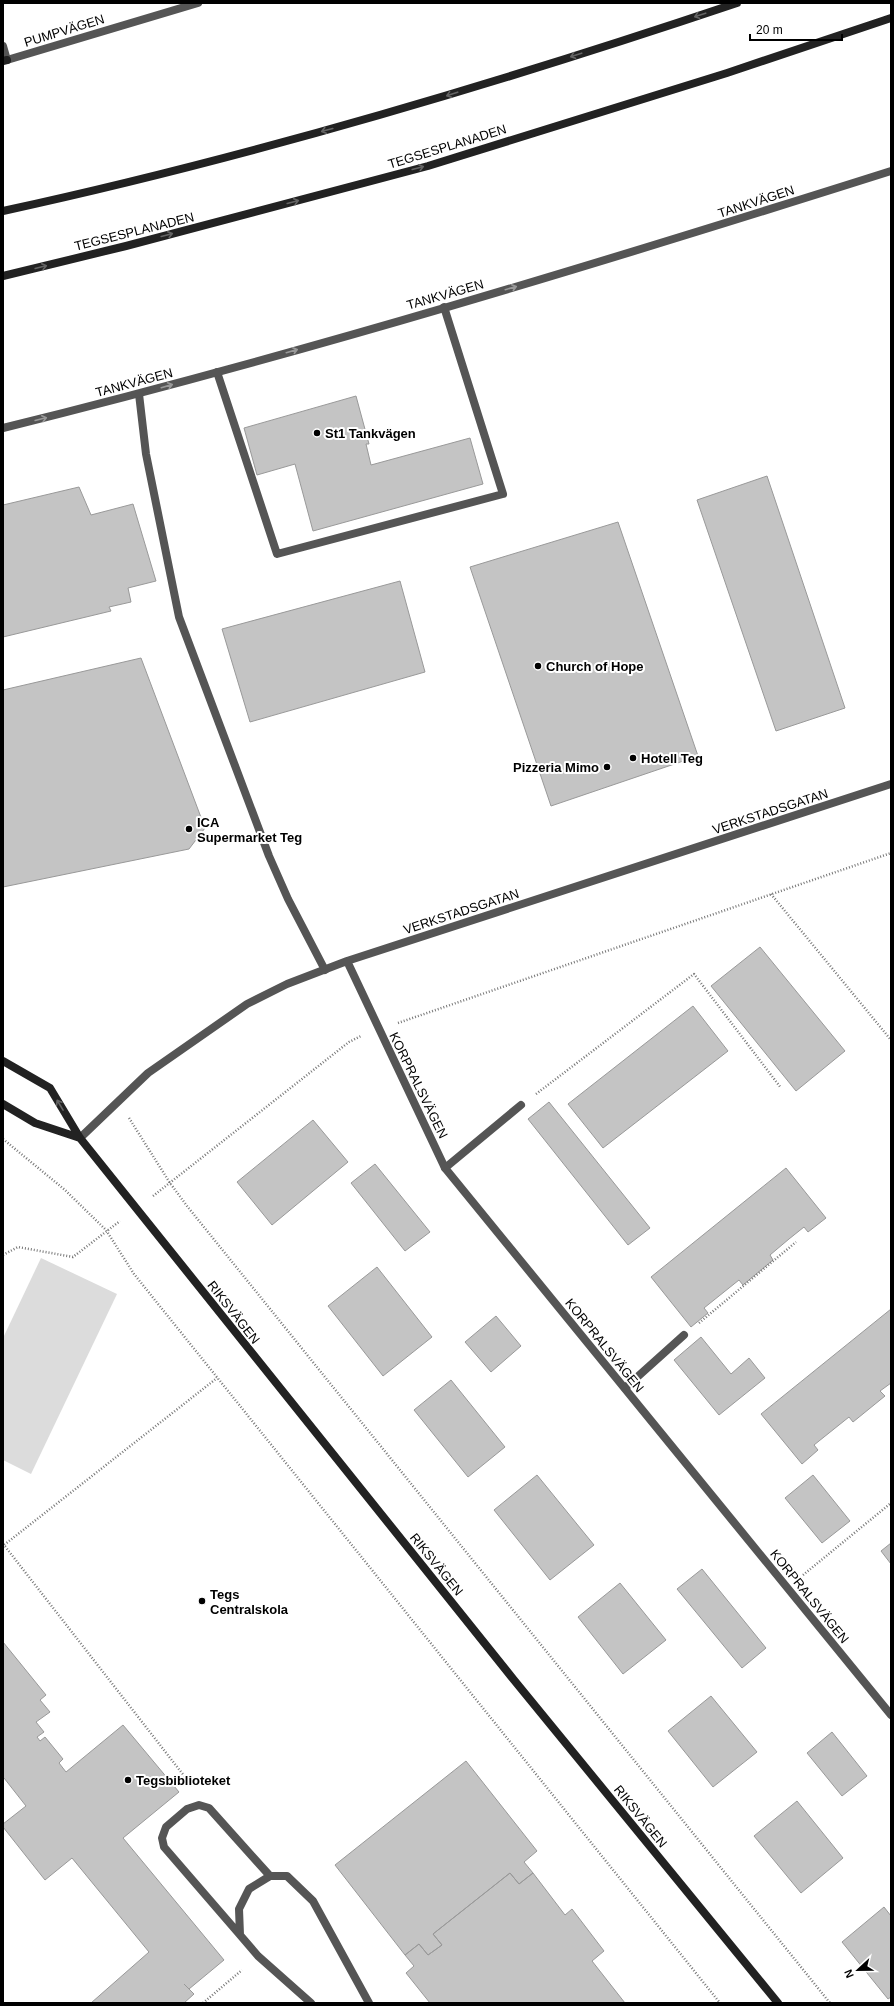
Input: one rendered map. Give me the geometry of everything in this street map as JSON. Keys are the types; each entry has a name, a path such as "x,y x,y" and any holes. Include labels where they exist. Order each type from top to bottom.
{"main road":[{"path":"3,211 109,188 409,108 737,3"},
{"name":"TEGSESPLANADEN","path":"3,276 126,246 428,166 727,73 891,18"},
{"name":"RIKSVÄGEN","path":"3,1061 50,1088 80,1138 138,1208 246,1346 494,1655 778,2003"},
{"path":"3,1104 35,1124 80,1138"}],"street":[{"name":"PUMPVÄGEN","path":"5,60 198,3"},
{"path":"3,46 5,60"},
{"name":"TANKVÄGEN","path":"3,428 139,394 631,253 891,171"},
{"path":"217,372 277,554 504,494 444,307"},
{"path":"139,394 146,454 179,617 270,856 288,899 325,970"},
{"name":"VERKSTADSGATAN","path":"80,1138 148,1073 247,1004 287,984 347,961 891,784"},
{"name":"KORPRALSVÄGEN","path":"347,961 445,1168 891,1715"},
{"path":"445,1168 521,1105"},
{"path":"625,1388 684,1335"},
{"path":"270,1876 209,1808 200,1805 187,1809 166,1827 162,1838 164,1847 258,1956 311,2003"},
{"path":"240,1936 239,1909 249,1889 270,1876 287,1876 313,1901 369,2003"}],"path":[{"path":"3,1255 18,1247 73,1258 106,1230 138,1208 349,1042 379,1029 891,853"},
{"path":"771,894 891,1040"},
{"path":"521,1105 694,974 781,1088"},
{"path":"118,1101 170,1183 262,1300 830,2003"},
{"path":"3,1139 65,1190 106,1230 134,1274 720,2003"},
{"path":"684,1335 796,1242"},
{"path":"209,1808 4,1544 217,1378"},
{"path":"787,1588 891,1503"},
{"path":"203,2003 258,1956"}],"shaded area":[{"path":"41,1258 117,1294 31,1474 3,1460 3,1338"}],"building":[{"path":"356,396 369,444 366,444 371,465 470,438 483,484 313,531 295,464 257,475 244,428"},
{"path":"767,476 845,708 776,731 697,500"},
{"path":"79,487 91,515 133,504 156,581 128,588 131,602 109,607 111,611 3,637 3,505"},
{"path":"618,522 698,756 551,806 470,567"},
{"path":"400,581 425,672 250,722 222,629"},
{"path":"141,658 205,828 189,849 3,887 3,690"},
{"path":"760,947 845,1051 796,1091 711,986"},
{"path":"693,1006 728,1051 603,1148 568,1104"},
{"path":"549,1102 650,1228 628,1245 528,1119"},
{"path":"313,1120 348,1162 272,1225 237,1182"},
{"path":"375,1164 430,1232 405,1251 351,1183"},
{"path":"786,1168 826,1218 808,1232 804,1227 789,1239 770,1255 773,1260 743,1285 739,1280 704,1308 708,1313 691,1327 651,1277"},
{"path":"377,1267 432,1337 383,1376 328,1306"},
{"path":"891,1309 891,1383 880,1391 885,1396 853,1422 849,1417 814,1445 818,1450 802,1464 761,1414"},
{"path":"496,1316 521,1346 491,1372 465,1342"},
{"path":"701,1337 731,1374 749,1358 765,1378 719,1415 674,1360"},
{"path":"451,1380 505,1447 468,1477 414,1410"},
{"path":"537,1475 594,1545 550,1580 494,1510"},
{"path":"813,1475 850,1521 822,1543 785,1498"},
{"path":"891,1543 891,1564 881,1551"},
{"path":"702,1569 766,1648 742,1668 677,1589"},
{"path":"620,1583 666,1640 623,1674 578,1617"},
{"path":"3,1642 46,1695 40,1700 50,1712 36,1722 44,1732 37,1737 40,1741 45,1737 63,1759 59,1763 66,1772 123,1725 179,1792 123,1838 224,1960 189,1989 194,1994 184,2003 91,2003 149,1952 72,1858 45,1880 3,1827 3,1824 26,1806 4,1778 3,1779"},
{"path":"711,1696 757,1752 713,1787 668,1731"},
{"path":"832,1732 867,1776 842,1796 807,1753"},
{"path":"466,1761 537,1851 524,1862 533,1873 519,1884 510,1873 433,1934 442,1945 428,1955 419,1944 405,1955 335,1865"},
{"path":"797,1801 843,1858 801,1893 754,1836"},
{"path":"510,1873 519,1884 533,1873 565,1915 572,1909 604,1951 592,1961 625,2003 430,2003 406,1973 414,1966 405,1955 419,1944 428,1955 442,1945 433,1934"},
{"path":"884,1907 891,1916 891,1997 888,1999 842,1942"}],"place":[{"name":"St1 Tankvägen","path":"317,433"},
{"name":"Church of Hope","path":"538,666"},
{"name":"Hotell Teg","path":"633,758"},
{"name":"Pizzeria Mimo","path":"607,767"},
{"name":"ICA Supermarket Teg","path":"189,829"},
{"name":"Tegs Centralskola","path":"202,1601"},
{"name":"Tegsbiblioteket","path":"128,1780"}]}
